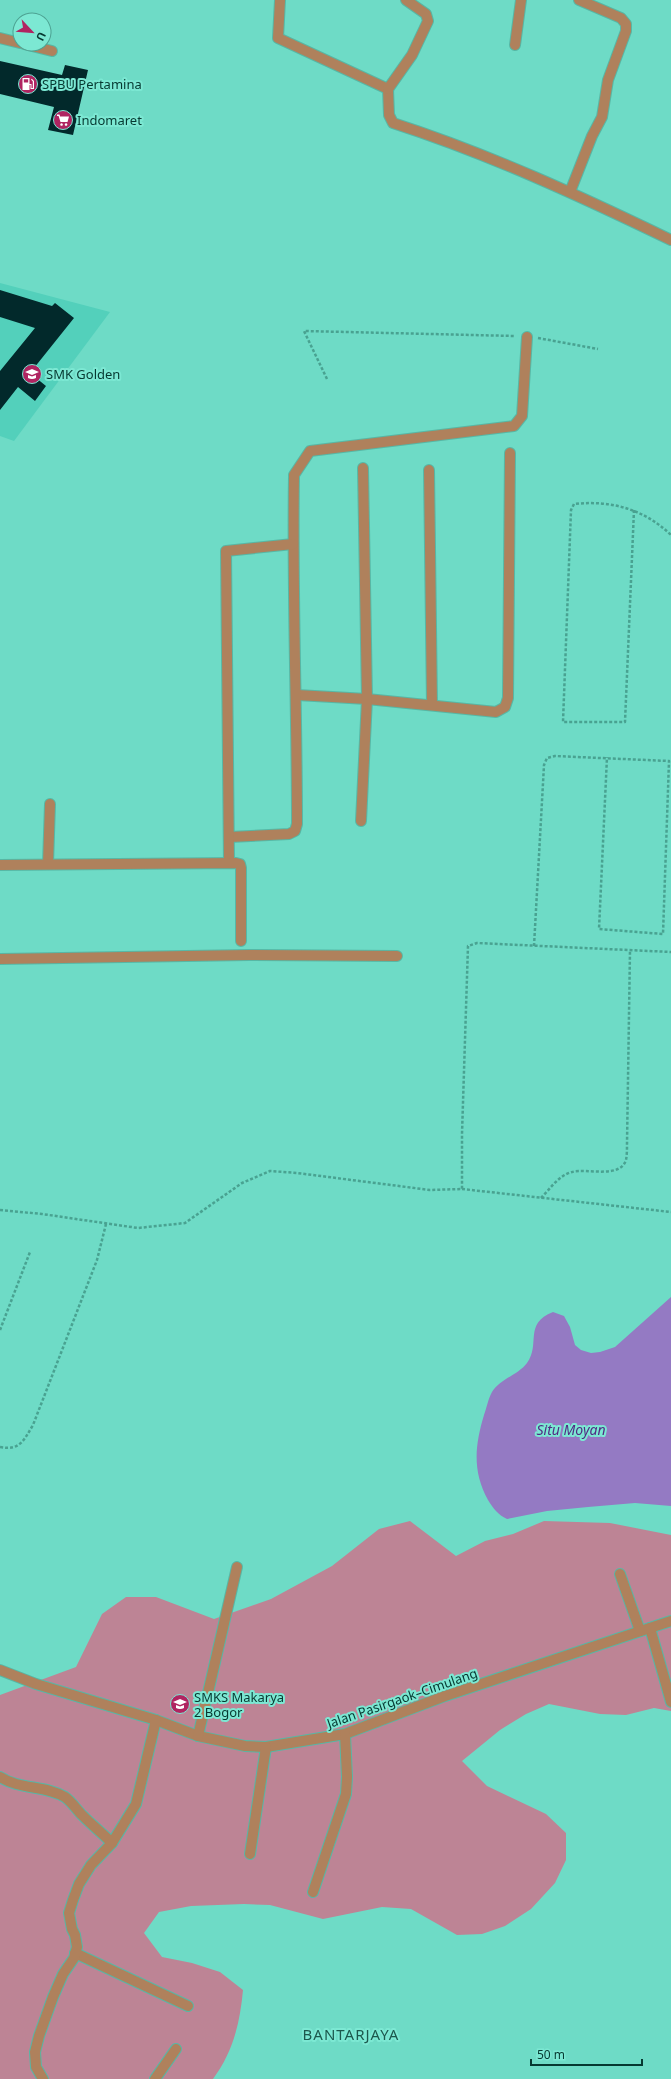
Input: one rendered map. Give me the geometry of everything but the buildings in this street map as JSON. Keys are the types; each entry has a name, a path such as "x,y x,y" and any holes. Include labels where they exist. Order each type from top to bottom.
{"street":[{"path":"280,0 278,38 388,89"},
{"path":"406,0 426,14 428,21 412,55 388,89 388,115 393,123 487,156 570,192 671,240"},
{"path":"515,45 522,0"},
{"path":"570,192 592,136 602,117 608,80 625,36 626,26 624,20 621,18 579,0"},
{"path":"0,38 12,41"},
{"path":"230,837 284,835 295,831 297,824 297,695 293,544 294,476 310,451 514,426 522,416 527,337"},
{"path":"297,695 432,704 496,712 505,707 508,698 510,454"},
{"path":"361,822 367,699 363,468"},
{"path":"429,470 432,704"},
{"path":"229,863 230,837 226,551 293,544"},
{"path":"48,864 50,804"},
{"path":"0,865 240,864 241,941"},
{"path":"0,959 249,955 396,956"},
{"path":"198,1736 237,1567"},
{"path":"620,1574 640,1631"},
{"name":"Jalan Pasirgaok–Cimulang","path":"0,1670 36,1684 156,1720 198,1736 244,1746 266,1747 345,1734 445,1696 671,1621"},
{"path":"650,1628 671,1702"},
{"path":"43,2079 36,2067 35,2052 39,2036 60,1980 77,1947 76,1935 72,1929 69,1913 73,1900 79,1884 91,1866 112,1842 136,1804 156,1720"},
{"path":"313,1892 346,1794 348,1777 345,1734"},
{"path":"250,1854 266,1747"},
{"path":"0,1777 24,1787 51,1791 66,1798 83,1816 112,1842"},
{"path":"75,1953 188,2006"},
{"path":"155,2079 176,2049"}],"path":[{"path":"327,379 304,331 527,337 598,348"},
{"path":"634,510 626,722 564,722 571,510 574,504 590,502 611,503 634,510 662,527 671,535"},
{"path":"534,946 544,765 547,758 555,756 608,757 669,761 663,934 599,930 608,757"},
{"path":"462,1189 462,1134 468,946 477,943 671,952"},
{"path":"541,1198 559,1179 571,1172 612,1171 620,1168 626,1161 630,950"},
{"path":"0,1210 42,1214 138,1228 185,1223 242,1183 270,1171 430,1190 462,1189 671,1212"},
{"path":"0,1447 9,1449 22,1444 33,1425 47,1385 97,1260 106,1224"},
{"path":"0,1330 30,1252"}],"shaded area":[{"name":"SMK Golden","path":"0,283 110,312 14,441 0,436"},
{"path":"410,1521 456,1556 485,1541 513,1534 544,1521 610,1523 671,1535 671,1711 654,1708 626,1715 600,1714 549,1704 526,1714 500,1730 462,1761 487,1786 546,1814 566,1833 566,1860 555,1883 531,1909 505,1926 482,1934 457,1935 411,1909 382,1907 323,1919 270,1905 244,1904 191,1906 159,1912 144,1933 162,1957 192,1963 220,1972 243,1990 240,2014 234,2037 226,2058 213,2079 0,2079 0,1695 76,1667 102,1614 126,1597 156,1597 214,1619 271,1599 332,1566 379,1529"}],"water":[{"name":"Situ Moyan","path":"671,1297 671,1506 635,1503 547,1511 507,1519 501,1515 488,1500 479,1479 477,1468 477,1447 481,1426 492,1392 500,1384 519,1371 527,1363 531,1356 535,1328 538,1322 553,1312 564,1316 570,1327 575,1345 581,1350 591,1353 600,1352 615,1347"}],"place":[{"name":"SPBU Pertamina","path":"28,84"},
{"name":"Indomaret","path":"63,120"},
{"name":"SMK Golden","path":"32,374"},
{"name":"SMKS Makarya 2 Bogor","path":"180,1704"}],"district":[{"name":"BANTARJAYA","path":"351,2034"}]}
